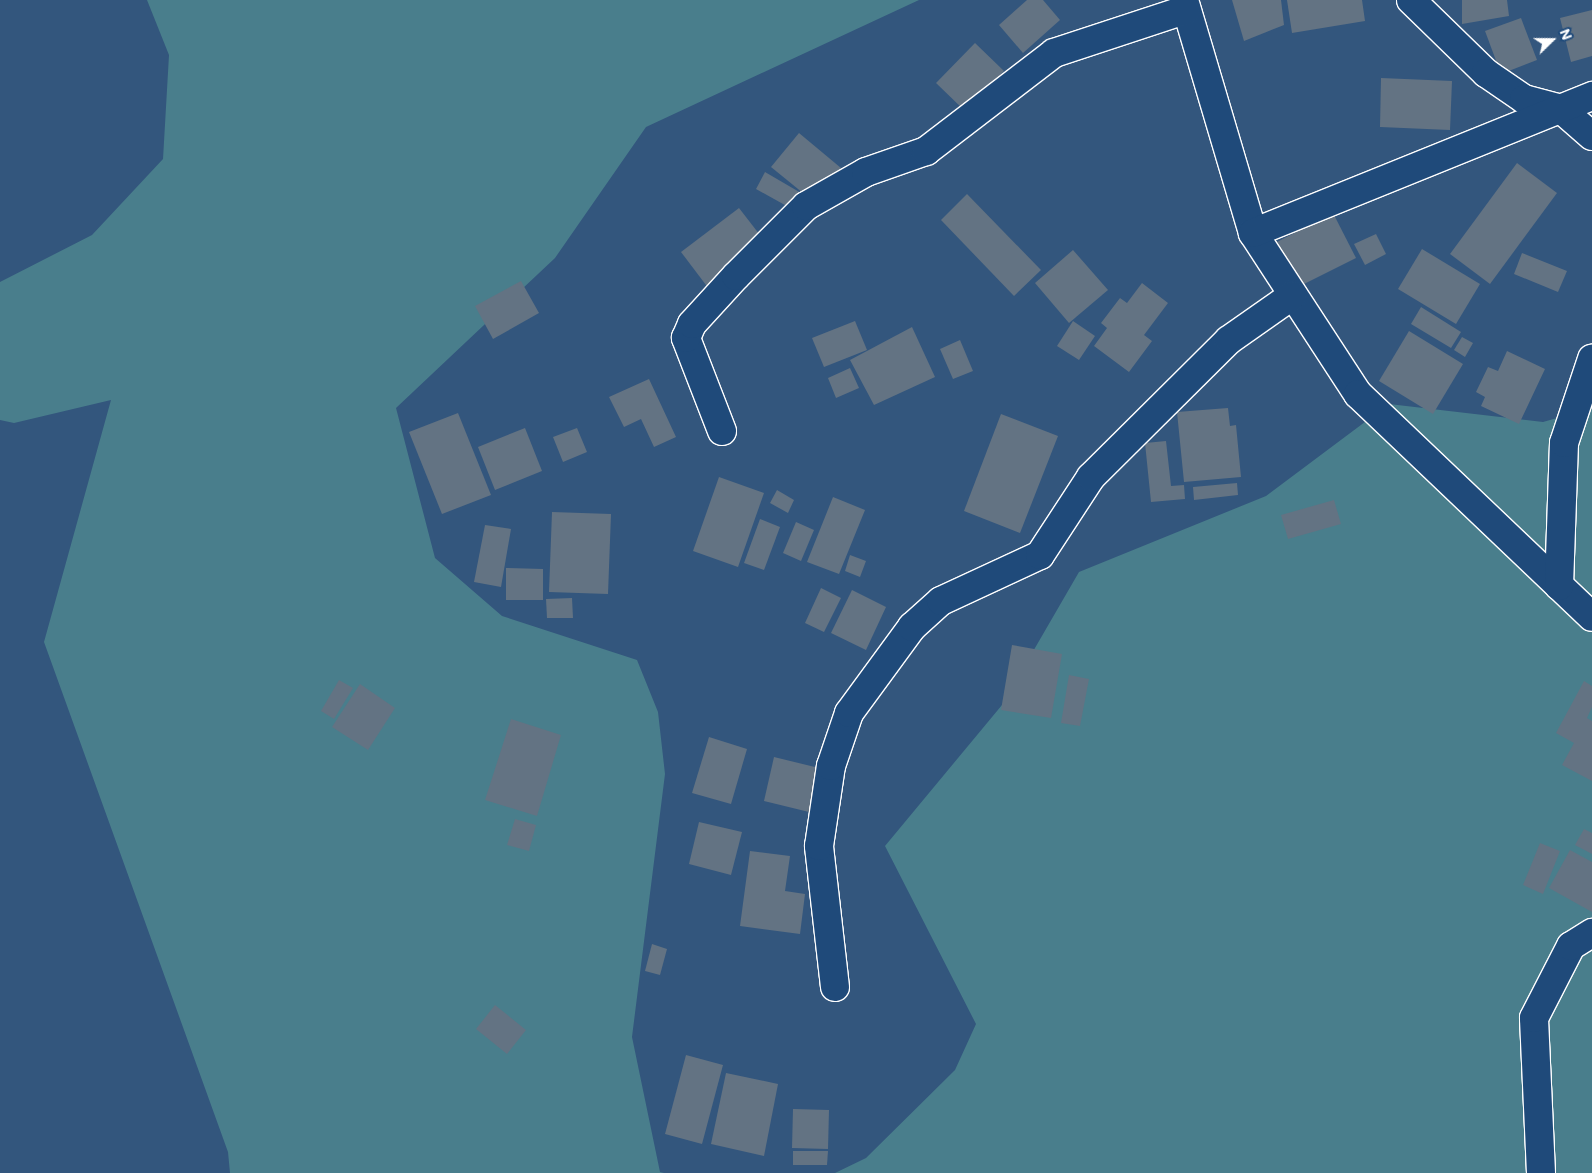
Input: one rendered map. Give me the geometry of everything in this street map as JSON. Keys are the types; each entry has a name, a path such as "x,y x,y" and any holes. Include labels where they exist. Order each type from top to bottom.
{"street":[{"path":"1411,0 1486,72 1524,99 1561,109 1592,136"},
{"path":"722,431 686,338 692,324 730,282 806,206 866,172 926,151 1054,53 1184,5 1253,233 1358,394 1592,617"},
{"path":"1253,233 1592,96"},
{"path":"835,987 819,846 831,766 849,713 912,627 941,601 1040,555 1091,477 1229,340 1293,295"},
{"path":"1559,586 1564,443 1592,359"},
{"path":"1541,1173 1534,1018 1572,946 1592,933"}],"green space":[{"path":"147,0 919,0 646,127 555,258 396,408 435,558 502,616 637,660 658,712 665,774 632,1037 660,1172 664,1173 230,1173 228,1152 44,642 111,400 14,423 0,420 0,282 92,235 163,159 169,55"},
{"path":"1389,404 1543,422 1592,408 1592,1173 835,1173 866,1158 955,1070 976,1024 885,846 1002,705 1079,572 1266,496"}],"building":[{"path":"1027,0 1043,0 1060,20 1023,53 999,25"},
{"path":"1232,0 1281,0 1284,25 1244,41"},
{"path":"1287,0 1362,0 1365,21 1292,33"},
{"path":"1462,0 1507,0 1509,16 1462,24"},
{"path":"1592,10 1592,56 1571,62 1560,18"},
{"path":"1521,18 1537,60 1501,74 1485,31"},
{"path":"975,43 1004,71 965,111 936,83"},
{"path":"1381,78 1452,81 1450,130 1380,127"},
{"path":"799,133 841,168 814,202 771,167"},
{"path":"1517,163 1557,193 1490,284 1450,254"},
{"path":"765,172 801,193 792,209 756,189"},
{"path":"967,194 1041,270 1014,296 941,220"},
{"path":"739,208 767,244 709,289 681,252"},
{"path":"1333,213 1356,258 1296,288 1273,244"},
{"path":"1376,234 1386,254 1365,265 1354,244"},
{"path":"1422,249 1480,284 1456,324 1398,289"},
{"path":"1073,250 1108,290 1069,323 1035,283"},
{"path":"1522,253 1567,271 1558,292 1514,274"},
{"path":"521,281 539,313 493,339 475,306"},
{"path":"1142,283 1168,303 1144,335 1152,341 1129,372 1094,346 1107,328 1101,323 1120,298 1127,303"},
{"path":"1421,307 1461,332 1451,348 1411,324"},
{"path":"855,321 867,350 824,367 812,338"},
{"path":"1073,321 1095,336 1079,360 1057,346"},
{"path":"912,327 935,377 874,405 850,360"},
{"path":"1409,331 1463,364 1433,414 1379,381"},
{"path":"1462,337 1473,343 1465,357 1454,350"},
{"path":"960,340 973,371 953,379 940,349"},
{"path":"1507,351 1545,369 1519,424 1481,406 1485,397 1476,392 1488,367 1498,371"},
{"path":"850,368 859,388 836,398 828,378"},
{"path":"649,379 676,437 654,447 641,419 624,427 609,397"},
{"path":"1228,408 1230,426 1236,425 1241,477 1184,482 1177,412"},
{"path":"458,413 491,495 442,514 409,432"},
{"path":"1001,414 1058,436 1020,533 964,511"},
{"path":"525,428 542,471 495,490 478,447"},
{"path":"577,428 587,452 563,462 553,437"},
{"path":"1166,441 1171,486 1184,485 1185,499 1151,502 1145,443"},
{"path":"719,477 764,493 738,567 693,551"},
{"path":"1237,483 1238,495 1194,500 1193,487"},
{"path":"777,490 794,500 788,513 770,503"},
{"path":"833,497 865,510 839,574 807,562"},
{"path":"1334,500 1341,524 1288,539 1281,515"},
{"path":"552,512 611,514 608,594 549,592"},
{"path":"760,519 780,527 764,570 744,563"},
{"path":"796,522 814,530 801,561 783,553"},
{"path":"485,525 511,529 501,587 474,582"},
{"path":"850,555 866,561 860,577 845,571"},
{"path":"506,568 543,569 543,600 506,600"},
{"path":"821,588 841,598 824,632 805,623"},
{"path":"852,590 886,607 866,650 831,633"},
{"path":"572,598 573,618 547,618 546,599"},
{"path":"1012,645 1062,654 1051,718 1001,710"},
{"path":"1069,675 1089,679 1080,726 1061,723"},
{"path":"339,680 353,688 334,719 321,711"},
{"path":"1584,681 1592,686 1592,707 1587,718 1592,721 1592,781 1562,765 1574,743 1556,733"},
{"path":"360,684 395,708 368,750 332,727"},
{"path":"511,719 561,735 537,816 485,800"},
{"path":"709,737 747,749 731,804 692,793"},
{"path":"774,757 819,768 809,812 764,801"},
{"path":"515,819 536,825 529,851 507,845"},
{"path":"699,822 742,832 731,875 689,864"},
{"path":"1584,829 1592,833 1592,854 1575,845"},
{"path":"1540,843 1560,851 1543,894 1523,885"},
{"path":"1570,850 1592,862 1592,912 1549,888"},
{"path":"750,851 790,856 785,891 805,894 800,934 740,926"},
{"path":"652,944 667,949 660,975 645,971"},
{"path":"495,1005 526,1030 507,1054 476,1029"},
{"path":"686,1055 723,1065 702,1144 665,1134"},
{"path":"726,1073 778,1084 764,1156 711,1144"},
{"path":"793,1109 829,1110 828,1149 792,1148"},
{"path":"793,1151 828,1151 827,1165 793,1165"}]}
